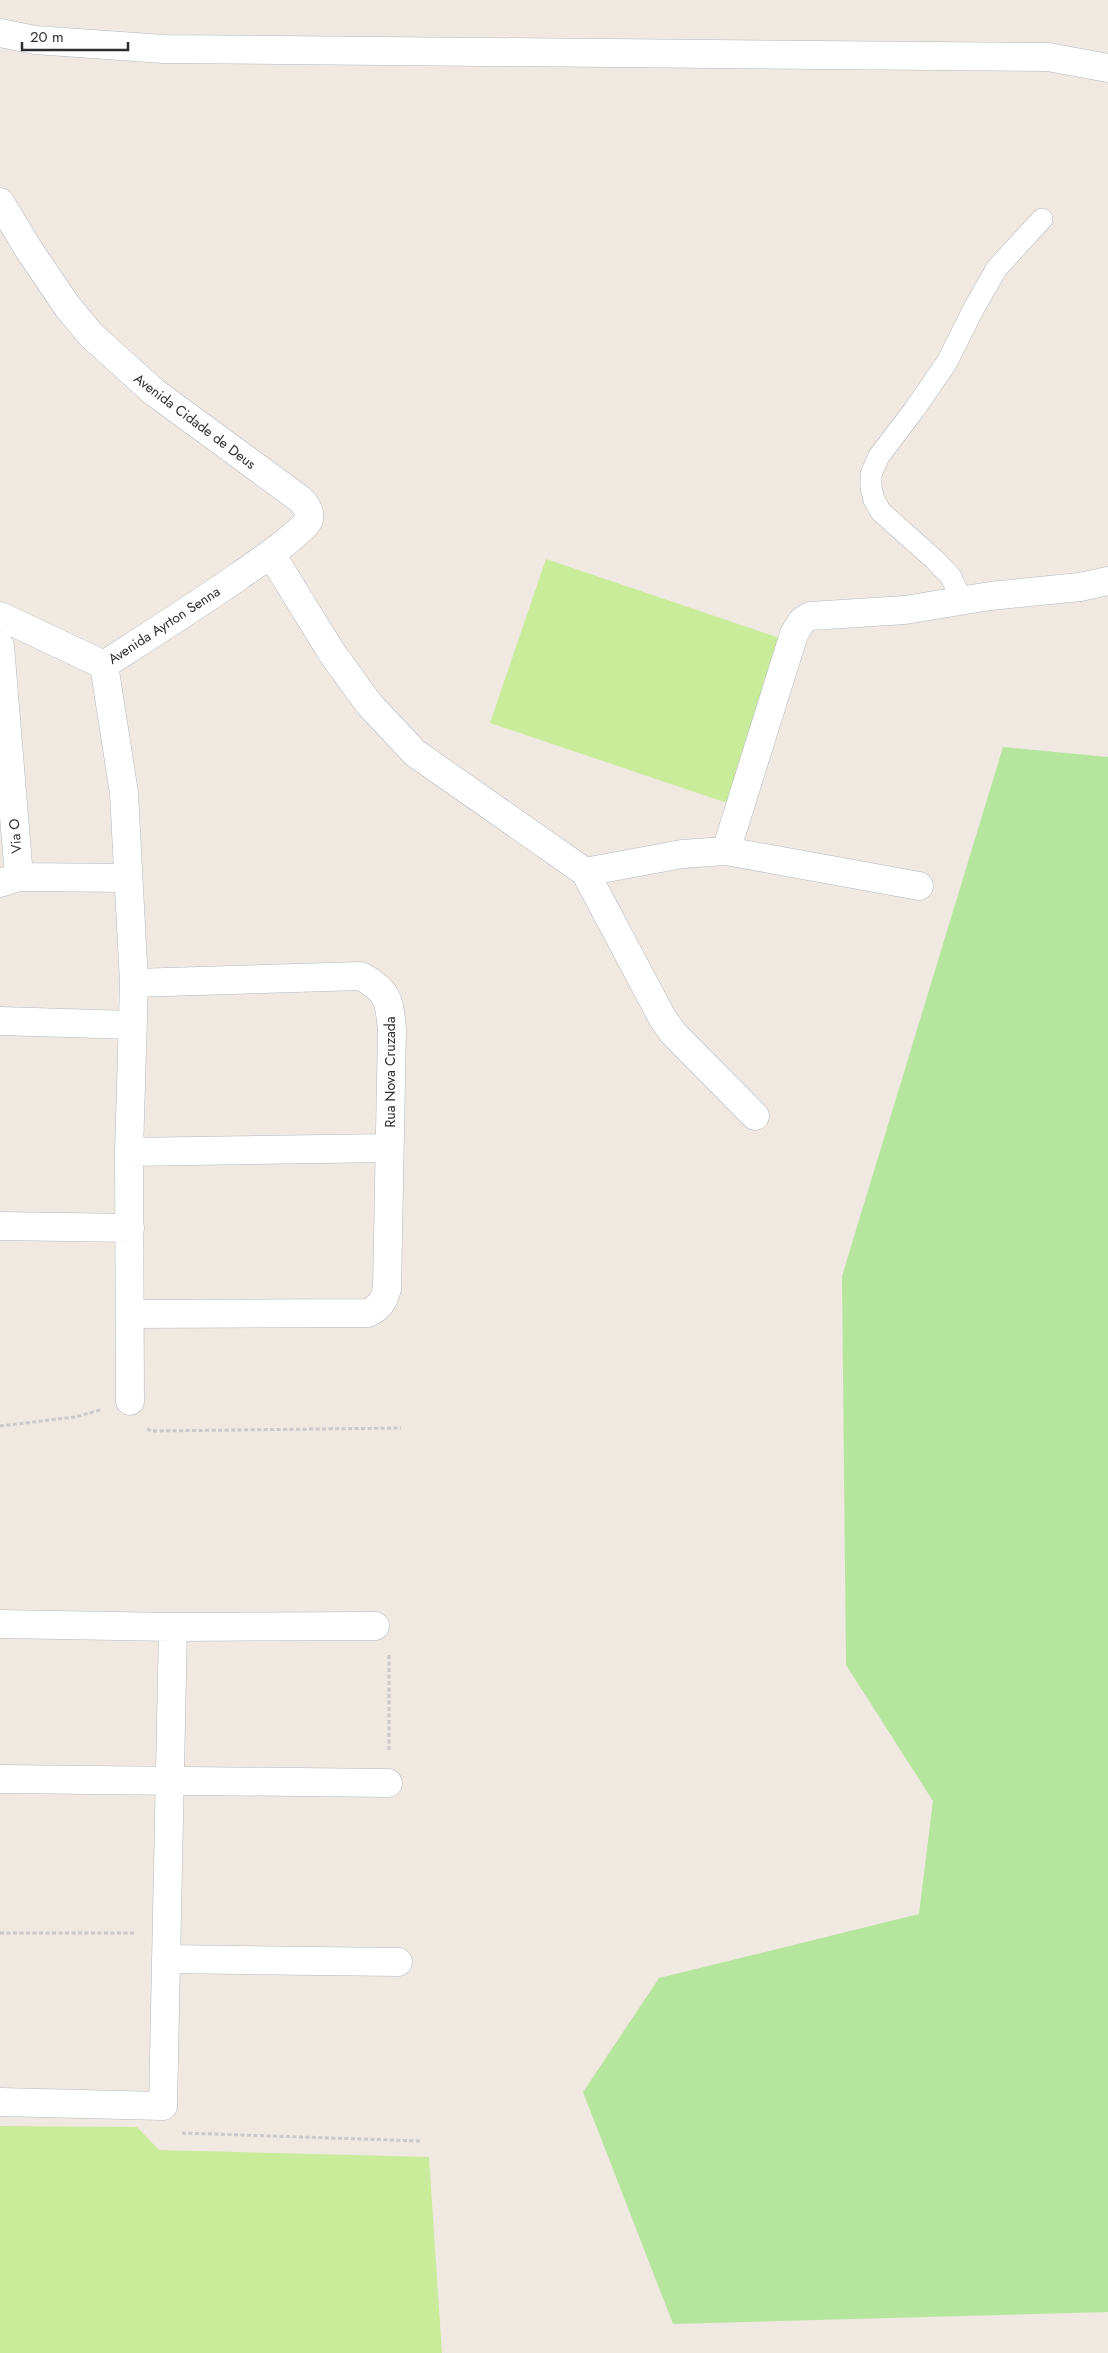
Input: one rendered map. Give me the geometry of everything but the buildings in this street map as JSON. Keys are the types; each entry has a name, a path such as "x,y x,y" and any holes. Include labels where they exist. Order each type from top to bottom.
{"street":[{"path":"0,33 35,40 164,49 1048,57 1108,68"},
{"name":"Avenida Cidade de Deus","path":"0,202 56,290 91,335 154,392 300,499 309,512"},
{"name":"Avenida Ayrton Senna","path":"0,616 104,665 271,554 305,526 309,519 309,512"},
{"path":"271,554 332,653 358,690 415,752 585,872 663,1019 673,1034 755,1116"},
{"path":"726,851 794,634 802,622 810,616 906,610 962,601 1080,587 1108,580"},
{"name":"Via O","path":"0,646 9,880"},
{"path":"104,665 124,793 134,983 129,1152 130,1402"},
{"path":"585,872 682,854 726,851 918,886"},
{"path":"9,880 128,878"},
{"name":"Rua Nova Cruzada","path":"130,1314 368,1313 383,1303 387,1289 392,1029 389,1005 378,986 361,976 134,983"},
{"path":"0,1021 132,1025"},
{"path":"129,1152 389,1148"},
{"path":"0,1226 130,1228"},
{"path":"0,1624 173,1627 375,1626"},
{"path":"0,2102 163,2106 173,1627"},
{"path":"0,1779 388,1783"},
{"path":"166,1946 398,1962"}],"lane":[{"path":"962,601 951,577 881,512 874,500 871,474 879,456 947,362 974,308 998,268 1042,219"}],"path":[{"path":"0,1426 75,1417 130,1402 143,1427 152,1431 401,1428"},
{"path":"375,1626 385,1630 389,1640 388,1783"},
{"path":"0,1933 166,1946"},
{"path":"163,2106 179,2133 421,2142"}],"green space":[{"path":"546,559 803,646 748,810 490,723"},
{"path":"1003,747 1108,757 1108,2312 673,2324 583,2092 659,1978 919,1914 933,1801 846,1665 842,1276"},
{"path":"0,2126 137,2127 159,2150 429,2157 442,2353 0,2353"}]}
